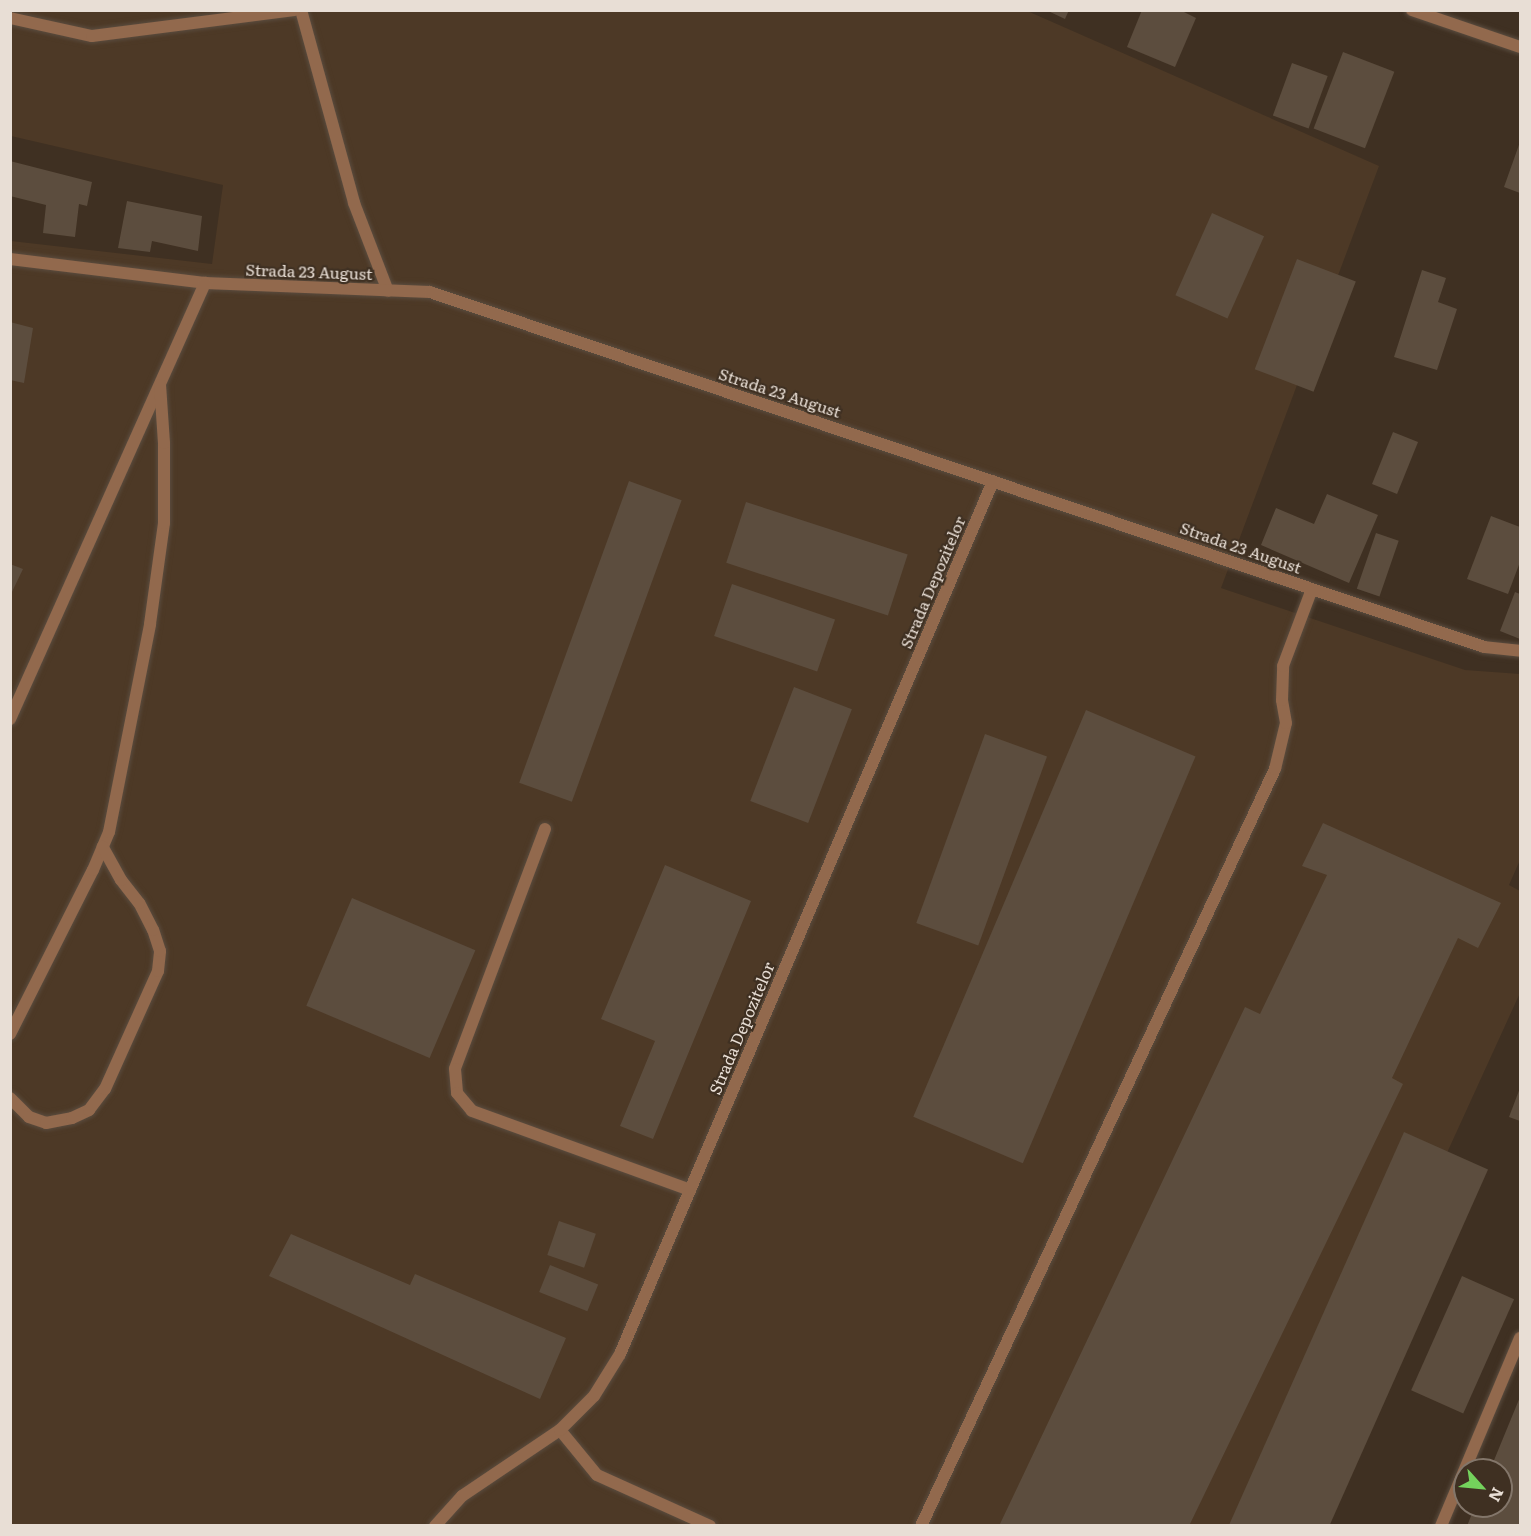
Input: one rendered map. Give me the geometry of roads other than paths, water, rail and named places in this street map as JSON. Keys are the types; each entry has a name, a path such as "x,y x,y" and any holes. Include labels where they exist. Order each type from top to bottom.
{"street":[{"path":"10,18 92,36 294,10"},
{"path":"302,10 354,203 388,291"},
{"path":"1412,10 1521,47"},
{"name":"Strada 23 August","path":"10,260 205,283 430,292 1484,647 1521,651"},
{"path":"10,719 205,283"},
{"path":"10,1034 109,832 150,624 164,523 164,443 160,385"},
{"name":"Strada Depozitelor","path":"435,1526 462,1496 560,1430 594,1396 620,1354 993,481"},
{"path":"921,1526 1275,769 1286,723 1282,700 1283,666 1312,589"},
{"path":"545,829 455,1069 457,1093 472,1111 690,1190"},
{"path":"10,1098 29,1117 46,1123 72,1118 89,1110 105,1089 158,971 160,951 153,930 139,903 121,880 103,847"},
{"path":"1441,1526 1521,1338"},
{"path":"560,1430 597,1475 710,1526"}]}
